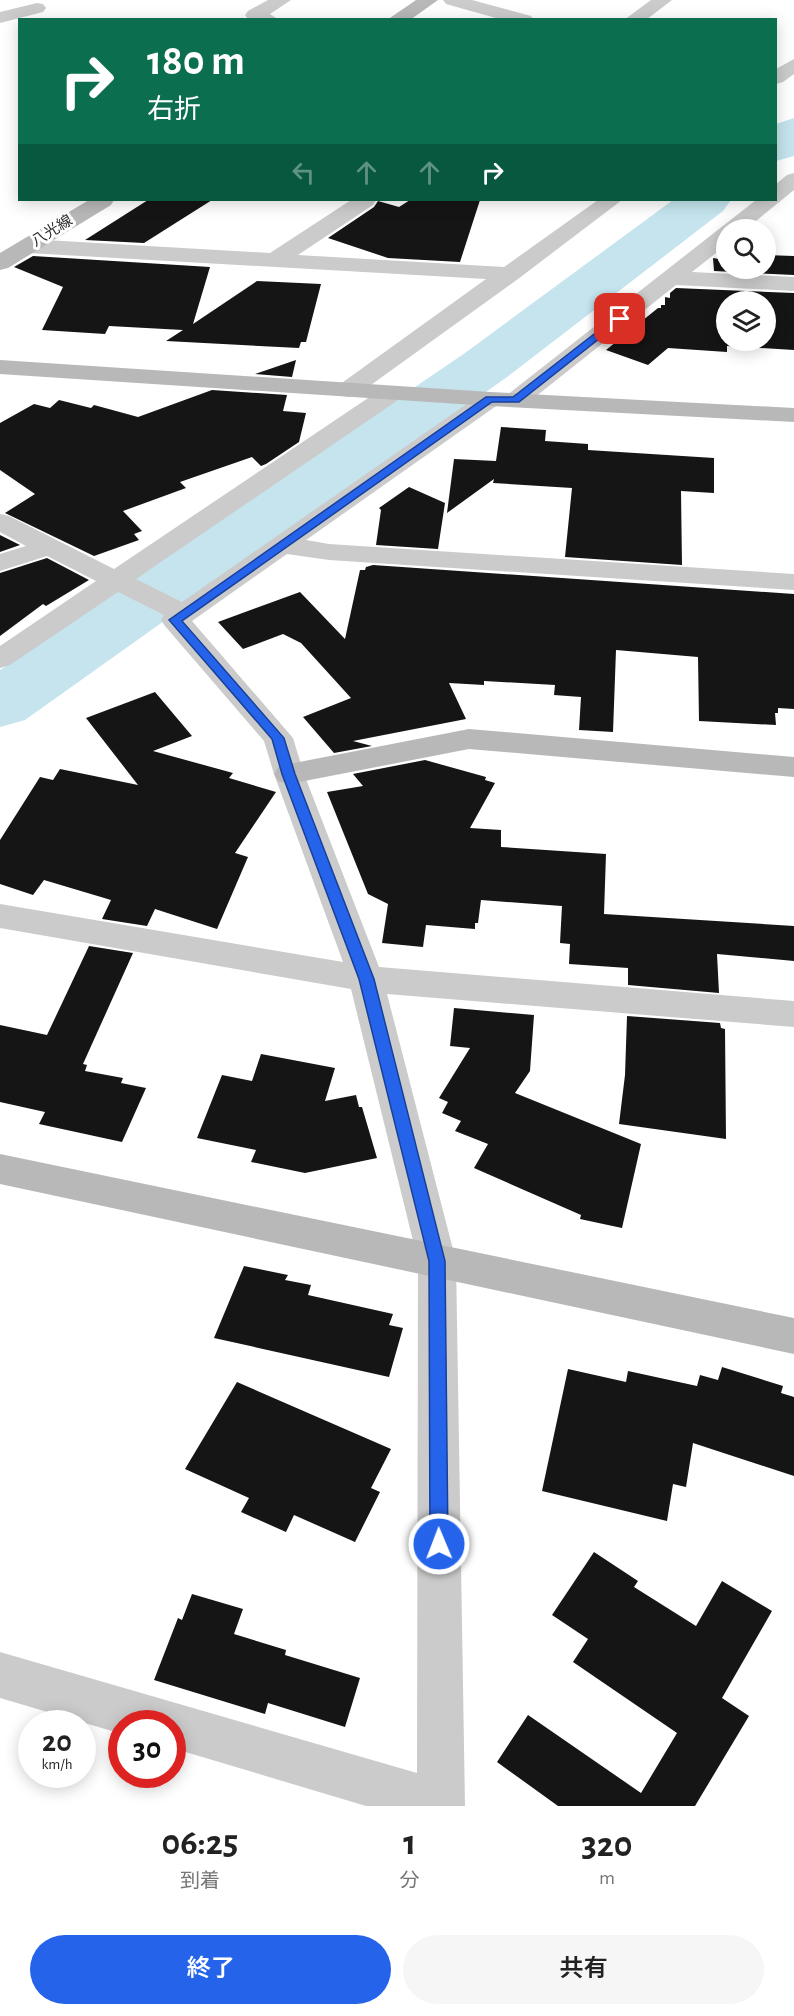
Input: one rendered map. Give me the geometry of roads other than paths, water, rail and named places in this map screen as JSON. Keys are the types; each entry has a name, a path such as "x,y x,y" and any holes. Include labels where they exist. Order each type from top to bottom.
{"street":[{"path":"0,18 37,8 23,0"},
{"path":"264,18 254,15 282,0"},
{"path":"399,18 429,0"},
{"path":"452,0 518,18"},
{"path":"636,18 663,0"},
{"path":"777,77 794,65"},
{"name":"八光線","path":"0,263 102,201"},
{"path":"277,259 364,201"},
{"path":"348,390 610,201"},
{"path":"746,219 770,201"},
{"path":"176,610 282,545 503,400 671,278 716,242"},
{"path":"28,246 510,274"},
{"path":"671,278 794,284"},
{"path":"0,367 503,400 794,415"},
{"path":"0,659 123,583 392,393"},
{"path":"0,522 176,610"},
{"path":"282,545 341,553 794,582"},
{"path":"0,563 49,547"},
{"path":"176,610 175,620 278,738 289,774 366,979 437,1261 440,1805 186,1729"},
{"path":"289,774 469,739 794,767"},
{"path":"0,916 366,979 794,1014"},
{"path":"0,1169 794,1336"},
{"path":"0,1675 119,1710"}],"waterway":[{"path":"777,145 794,133"},
{"path":"0,704 486,365 704,201"}]}
